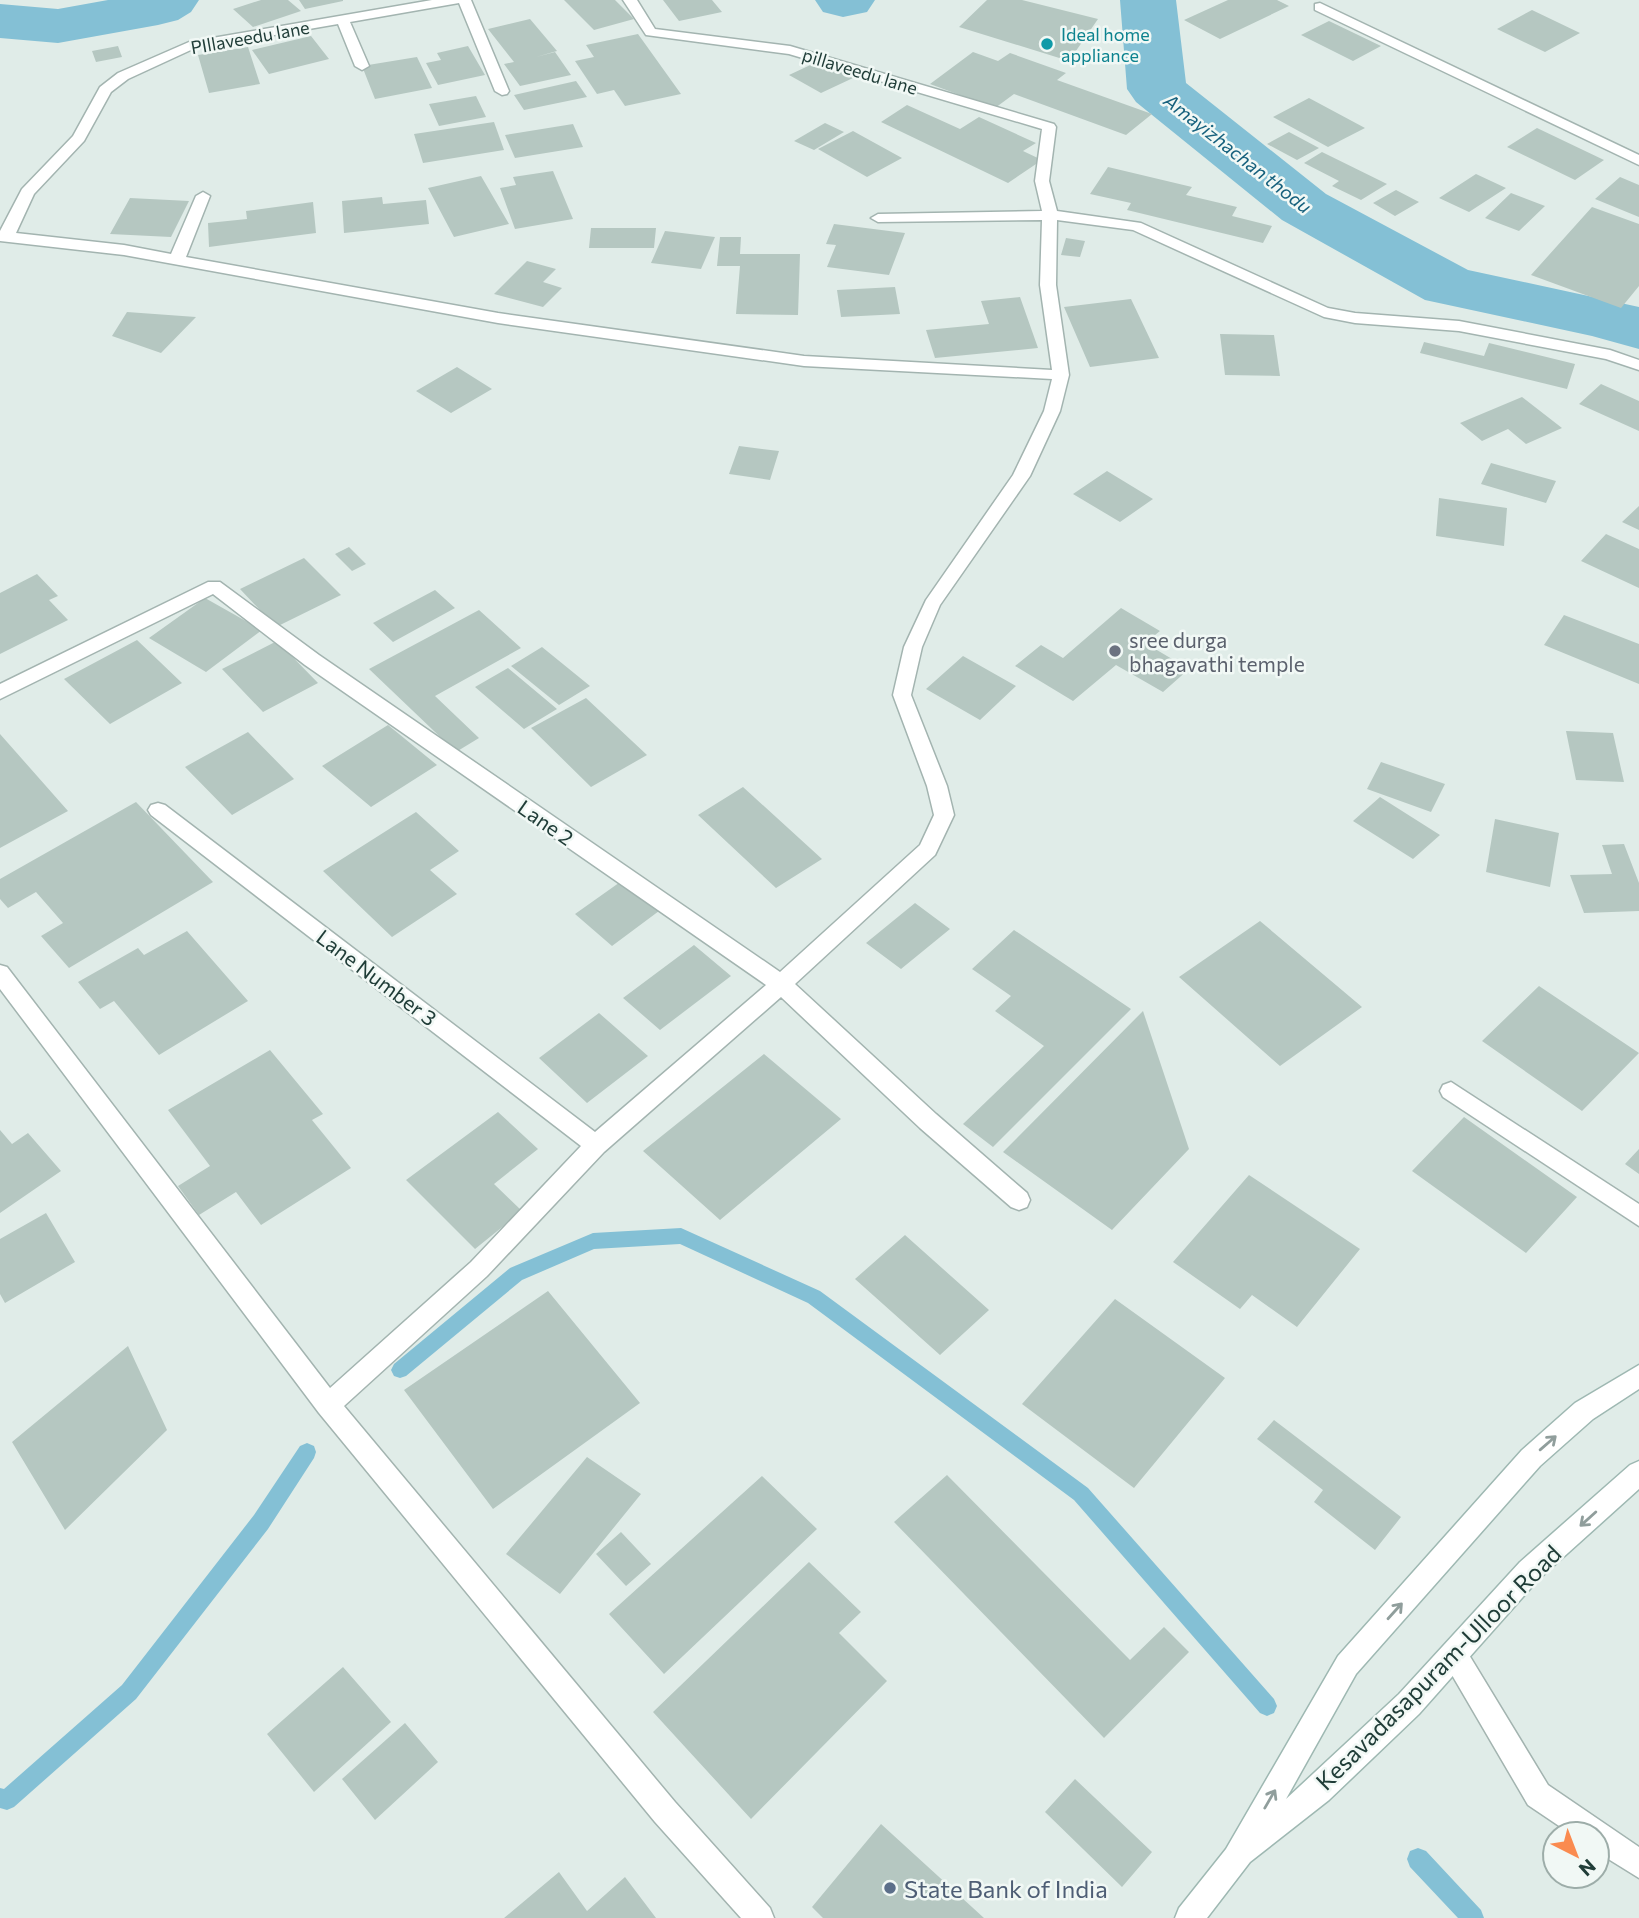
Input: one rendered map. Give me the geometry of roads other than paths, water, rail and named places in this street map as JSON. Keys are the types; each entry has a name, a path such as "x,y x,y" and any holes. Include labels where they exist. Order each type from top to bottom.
{"street":[{"name":"PIllaveedu lane","path":"3,236 27,192 79,138 109,84 188,46 455,0"},
{"path":"464,0 502,91"},
{"name":"pillaveedu lane","path":"630,0 651,32 790,51 1048,127 1041,181 1050,215"},
{"path":"1303,0 1639,161"},
{"path":"1320,6 1336,0"},
{"path":"343,21 362,66"},
{"path":"177,259 203,196"},
{"path":"328,1405 480,1269 596,1145 781,984 928,850 944,815 937,786 902,695 913,647 932,604 1021,476 1052,411 1061,375 1048,285 1050,215"},
{"path":"878,218 1050,215 1136,226 1324,312 1355,318 1459,326 1610,355 1639,365"},
{"path":"3,236 124,250 498,318 804,361 1061,375"},
{"name":"Lane 2","path":"0,692 214,586 312,660 781,984 928,1121 1019,1200"},
{"name":"Lane Number 3","path":"158,810 596,1145"},
{"path":"0,973 328,1405 665,1812 760,1918"},
{"path":"1451,1091 1639,1216"},
{"name":"Kesavadasapuram-Ulloor Road","path":"1189,1918 1236,1858 1347,1665 1531,1458 1584,1411 1639,1376"},
{"name":"Kesavadasapuram-Ulloor Road","path":"1236,1858 1319,1790 1409,1704 1529,1571 1639,1473"},
{"path":"1454,1654 1538,1795 1574,1820"},
{"path":"1611,1845 1639,1864"}],"waterway":[{"name":"Amayizhachan thodu","path":"0,21 58,26 158,8 171,0"},
{"name":"Amayizhachan thodu","path":"1148,0 1157,89 1304,207 1448,286 1607,319 1639,329"},
{"path":"400,1370 516,1274 593,1241 681,1236 814,1297 1081,1494 1267,1706"},
{"path":"0,1798 7,1800 129,1692 261,1522 307,1452"},
{"path":"1418,1859 1473,1918"}],"place":[{"name":"Ideal home appliance","path":"1047,44"},
{"name":"sree durga bhagavathi temple","path":"1115,651"},
{"name":"State Bank of India","path":"890,1888"}]}
